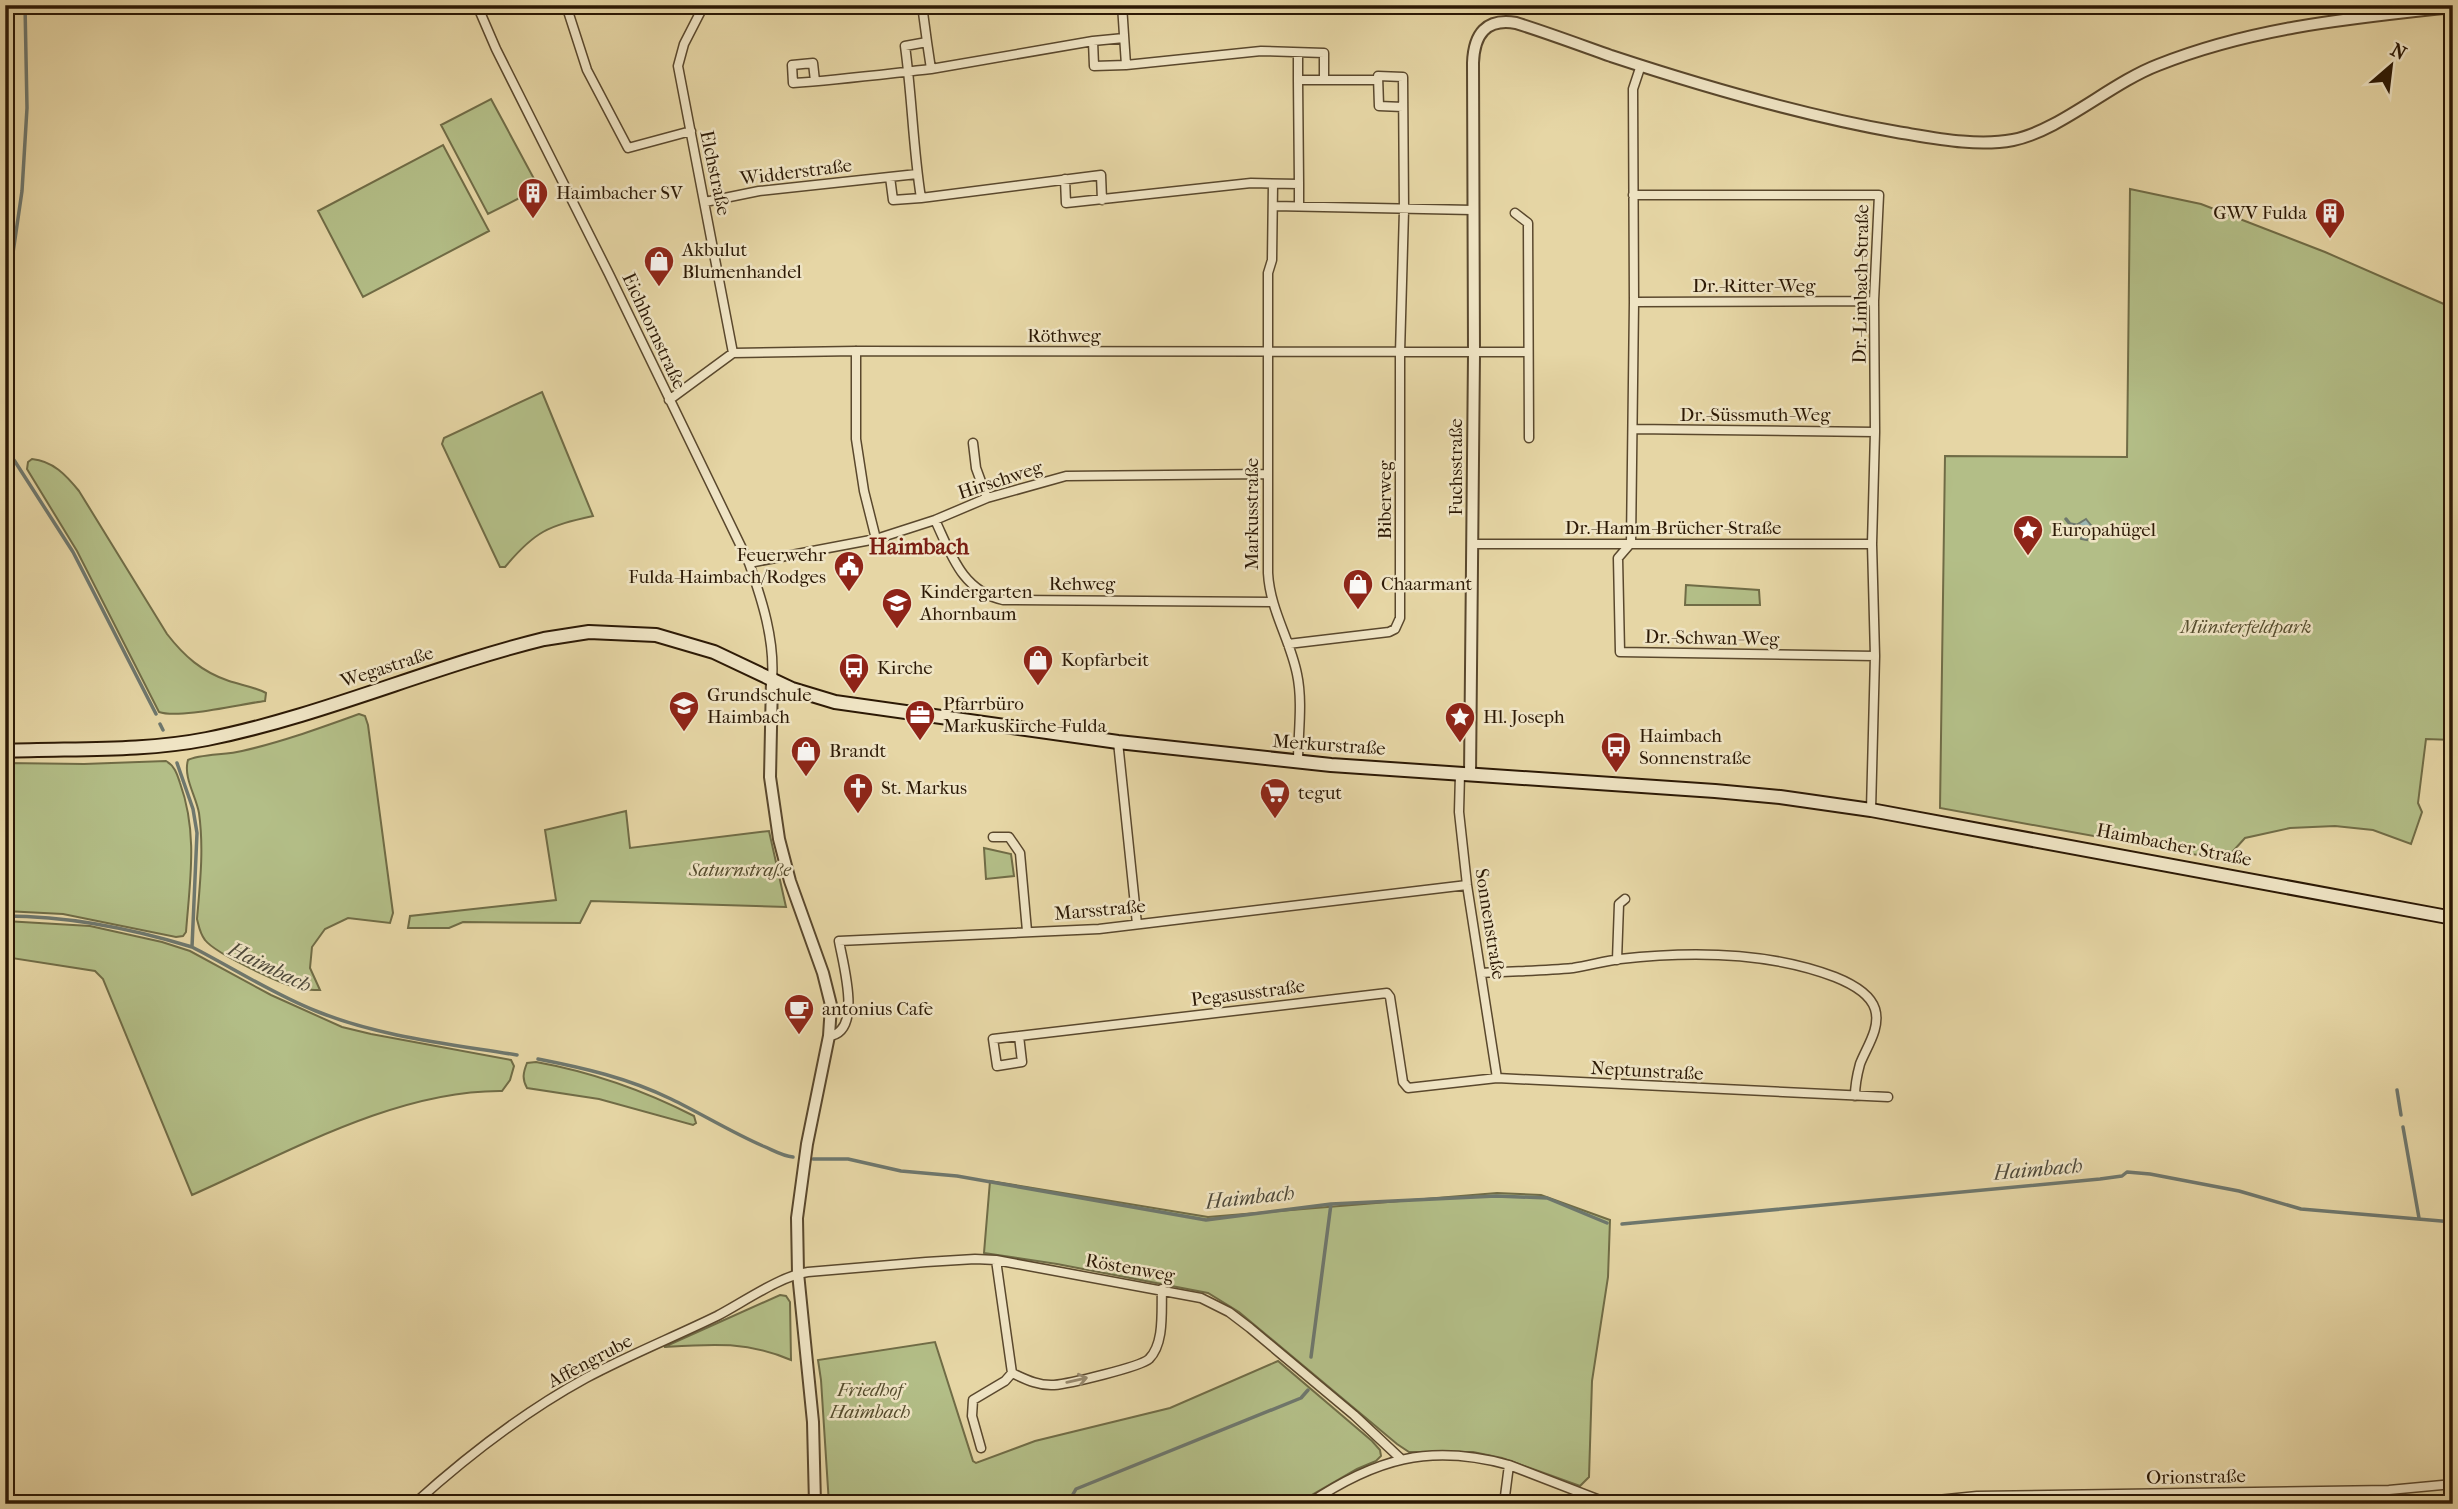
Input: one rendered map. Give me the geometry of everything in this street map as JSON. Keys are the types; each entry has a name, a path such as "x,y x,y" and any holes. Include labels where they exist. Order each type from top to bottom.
{"main road":[{"name":"Wegastraße","path":"5,751 142,746 206,739 304,712 517,646 589,632 637,633 677,640 714,652 772,680"},
{"name":"Merkurstraße","path":"772,680 815,697 844,704 1118,743 1298,762 1715,791 1780,797 1888,813"},
{"name":"Haimbacher Straße","path":"1888,813 2453,918"}],"street":[{"name":"Eichhornstraße","path":"477,5 749,563 771,642 774,661 772,680"},
{"path":"566,5 587,70 628,148 691,131"},
{"name":"Elchstraße","path":"704,5 684,44 678,66 733,353"},
{"path":"922,5 931,69"},
{"path":"1122,5 1126,65"},
{"path":"1631,543 1633,89 1641,65 1783,106 1870,127 1936,138 2000,142 2028,136 2041,130 2115,86 2155,66 2221,43 2300,25 2453,7"},
{"name":"Fuchsstraße","path":"1465,774 1473,544 1475,43 1486,27 1505,21 1641,65"},
{"path":"815,81 931,69 1124,38"},
{"path":"1093,41 1094,66 1261,51 1324,53 1324,80"},
{"path":"921,198 905,46 927,42"},
{"path":"1298,53 1299,206"},
{"path":"1403,107 1379,106 1378,76 1403,77 1404,210"},
{"path":"1298,80 1378,80"},
{"name":"Widderstraße","path":"705,202 759,191 917,174"},
{"path":"890,177 893,200 1101,176 1102,200"},
{"path":"1065,179 1066,203 1251,183 1298,184"},
{"path":"1273,184 1273,206 1473,209"},
{"name":"Dr.-Limbach-Straße","path":"1633,195 1879,195 1874,301 1872,544 1875,656 1871,810"},
{"name":"Markusstraße","path":"1273,206 1272,260 1268,274 1268,573 1271,602 1288,644 1299,687 1298,762"},
{"name":"Biberweg","path":"1288,644 1390,632 1399,624 1404,210"},
{"path":"1515,213 1528,223 1529,438"},
{"name":"Dr.-Ritter-Weg","path":"1634,303 1874,301"},
{"path":"856,351 856,439 864,491 876,539"},
{"name":"Röthweg","path":"733,353 1527,352"},
{"path":"669,400 733,353"},
{"name":"Dr.-Süssmuth-Weg","path":"1633,429 1875,432"},
{"path":"973,443 976,468 987,498"},
{"name":"Hirschweg","path":"749,563 876,539 935,520 987,498 1066,476 1267,474"},
{"name":"Rehweg","path":"935,520 963,576 981,593 993,598 1271,602"},
{"name":"Dr.-Schwan-Weg","path":"1631,543 1618,558 1620,652 1875,656"},
{"name":"Dr.-Hamm-Brücher-Straße","path":"1473,544 1872,544"},
{"path":"772,680 769,747 774,812 790,881 831,1005 829,1036 799,1194 797,1273 813,1422 815,1504"},
{"path":"1118,743 1137,924"},
{"name":"Sonnenstraße","path":"1465,774 1459,812 1467,885 1497,1078"},
{"path":"993,836 1009,837 1020,853 1027,931"},
{"name":"Marsstraße","path":"829,1036 837,1035 846,1025 848,1012 849,1000 839,941 1099,929 1467,885"},
{"path":"1617,960 1619,904 1625,899"},
{"path":"1482,973 1572,968 1667,955 1724,955 1780,961 1817,970 1845,981 1863,993 1876,1011 1877,1022 1860,1065 1855,1096"},
{"name":"Pegasusstraße","path":"1019,1036 1022,1062 997,1066 993,1039 1387,993 1404,1086"},
{"name":"Neptunstraße","path":"1404,1086 1415,1088 1497,1078 1888,1097"},
{"path":"981,1448 972,1416 972,1400 1005,1381 1012,1373 996,1260"},
{"name":"Röstenweg","path":"797,1273 938,1261 996,1260 1201,1298 1229,1312 1354,1415 1400,1458"},
{"name":"Affengrube","path":"414,1504 480,1448 565,1390 606,1367 699,1325 797,1273"},
{"path":"1012,1373 1032,1383 1053,1385 1132,1367 1149,1359 1159,1340 1162,1289"},
{"path":"1308,1504 1351,1477 1400,1458 1443,1455 1492,1460 1610,1504"},
{"path":"1504,1504 1509,1465"},
{"name":"Orionstraße","path":"1898,1504 1977,1496 2389,1490 2453,1484"}],"green space":[{"path":"491,99 539,188 488,214 441,125"},
{"path":"443,145 489,231 363,297 318,211"},
{"name":"Münsterfeldpark","path":"2130,189 2201,204 2325,252 2453,308 2453,740 2426,739 2418,803 2422,812 2411,844 2373,830 2335,826 2290,828 2245,838 2225,860 1940,808 1945,456 2127,457"},
{"path":"542,392 593,516 564,523 543,532 525,545 505,567 500,567 442,444 444,438"},
{"path":"32,459 40,460 58,470 79,491 167,634 180,649 210,673 266,693 265,701 181,714 159,712 77,551 27,469 28,462"},
{"path":"1686,585 1759,590 1760,605 1685,605"},
{"path":"359,714 365,716 368,725 393,913 390,923 348,918 325,929 312,947 310,968 320,990 303,989 236,961 212,946 202,935 197,919 201,866 199,813 187,773 188,760 257,747"},
{"path":"166,761 177,773 186,802 191,838 191,875 186,932 183,936 176,937 63,914 5,911 5,763"},
{"name":"Saturnstraße","path":"626,811 630,848 769,831 786,907 591,901 580,923 463,922 449,928 408,928 410,916 556,900 545,830"},
{"path":"984,848 1011,854 1014,876 986,879"},
{"path":"5,921 90,926 162,942 190,951 271,995 342,1027 511,1060 514,1066 510,1080 502,1091 462,1093 382,1112 304,1143 192,1195 103,979 95,971 5,957"},
{"path":"536,1062 577,1071 636,1090 694,1116 696,1123 693,1125 599,1099 527,1088 524,1073 527,1063"},
{"path":"990,1181 1208,1217 1497,1193 1541,1195 1610,1220 1608,1277 1592,1381 1589,1477 1580,1486 1502,1458 1473,1452 1409,1452 1239,1312 1208,1293 984,1253"},
{"path":"780,1295 786,1296 790,1302 791,1360 744,1347 664,1347"},
{"name":"Friedhof Haimbach","path":"935,1342 973,1461 976,1463 1035,1441 1170,1408 1278,1361 1372,1441 1380,1450 1381,1456 1296,1504 829,1504 818,1360"}],"water":[{"path":"2086,519 2094,529 2093,536 2087,540 2081,539 2078,524"}],"waterway":[{"name":"Haimbach","path":"9,448 7,294 22,191 27,108 25,5"},
{"name":"Haimbach","path":"14,460 73,552 156,714"},
{"path":"2066,519 2070,524 2080,526"},
{"name":"Haimbach","path":"160,724 163,730"},
{"name":"Haimbach","path":"177,763 193,809 197,833 192,947 284,997 340,1020 415,1039 517,1055"},
{"path":"5,916 99,924 192,947"},
{"name":"Haimbach","path":"538,1059 639,1085 751,1141 793,1157"},
{"path":"2397,1090 2401,1115"},
{"path":"2403,1127 2419,1218"},
{"name":"Haimbach","path":"813,1159 848,1159 901,1171 957,1176 1206,1220 1331,1204 1496,1196 1547,1198 1607,1223"},
{"name":"Haimbach","path":"1622,1224 2100,1179 2122,1176 2127,1172 2239,1191 2301,1209 2453,1222"},
{"path":"1311,1357 1331,1204"},
{"path":"1075,1504 1072,1496 1076,1489 1301,1398 1308,1390"}],"place":[{"name":"Haimbacher SV","path":"533,220"},
{"name":"GWV Fulda","path":"2330,240"},
{"name":"Akbulut Blumenhandel","path":"659,288"},
{"name":"Europahügel","path":"2028,557"},
{"name":"Feuerwehr Fulda-Haimbach/Rodges","path":"849,593"},
{"name":"Chaarmant","path":"1358,611"},
{"name":"Kindergarten Ahornbaum","path":"897,630"},
{"name":"Kopfarbeit","path":"1038,687"},
{"name":"Kirche","path":"854,695"},
{"name":"Grundschule Haimbach","path":"684,733"},
{"name":"Pfarrbüro Markuskirche-Fulda","path":"920,742"},
{"name":"Hl. Joseph","path":"1460,744"},
{"name":"Haimbach Sonnenstraße","path":"1616,774"},
{"name":"Brandt","path":"806,778"},
{"name":"St. Markus","path":"858,815"},
{"name":"tegut","path":"1275,820"},
{"name":"antonius Cafe","path":"799,1036"}],"district":[{"name":"Haimbach","path":"919,546"}]}
